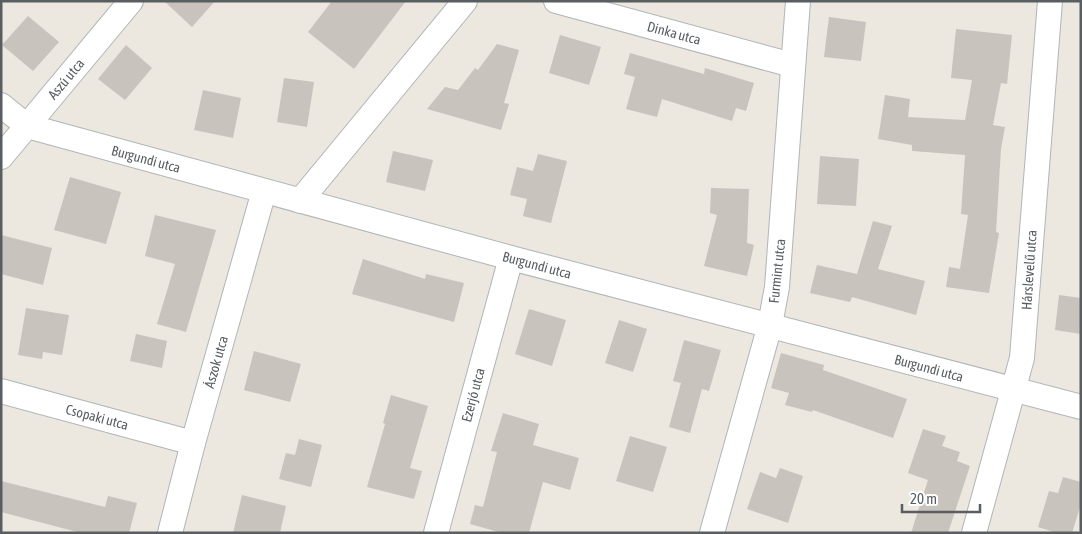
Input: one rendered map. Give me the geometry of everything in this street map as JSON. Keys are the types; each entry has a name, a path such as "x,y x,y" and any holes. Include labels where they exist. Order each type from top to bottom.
{"street":[{"name":"Aszú utca","path":"1,157 131,1"},
{"path":"300,201 465,1"},
{"name":"Dinka utca","path":"556,1 792,65"},
{"name":"Furmint utca","path":"712,533 770,325 777,288 798,1"},
{"name":"Hárslevelű utca","path":"974,533 1022,358 1050,1"},
{"name":"Burgundi utca","path":"1,106 27,126 510,258 1081,407"},
{"name":"Ászok utca","path":"170,533 193,443 264,191"},
{"name":"Ezerjó utca","path":"436,533 510,258"},
{"name":"Csopaki utca","path":"1,391 193,443"}],"building":[{"path":"164,1 215,1 192,27"},
{"path":"332,1 406,1 354,69 308,32"},
{"path":"28,16 59,42 33,71 2,45"},
{"path":"829,17 866,22 861,61 824,57"},
{"path":"956,29 1012,35 1007,84 1001,83 993,125 1005,127 1001,149 996,232 999,233 989,293 946,287 949,267 960,269 968,215 961,214 965,155 912,151 912,145 878,139 885,95 910,99 908,117 965,120 972,80 951,78"},
{"path":"560,35 601,47 589,85 549,73"},
{"path":"497,44 519,50 504,103 509,104 501,130 427,109 445,87 458,90 475,68 478,70"},
{"path":"126,45 152,68 125,100 98,79"},
{"path":"630,53 704,74 705,68 754,83 746,111 736,108 732,121 662,99 657,117 626,109 635,77 624,74"},
{"path":"284,78 314,82 307,127 277,122"},
{"path":"203,90 241,98 233,138 194,130"},
{"path":"393,151 433,160 425,191 386,182"},
{"path":"538,154 567,161 551,223 523,216 527,199 510,195 517,167 533,171"},
{"path":"820,156 859,159 856,206 817,204"},
{"path":"70,177 121,192 106,244 54,230"},
{"path":"711,188 749,189 747,243 754,245 747,276 704,266 717,215 710,213"},
{"path":"155,215 216,230 186,332 157,324 175,264 145,256"},
{"path":"873,221 892,226 878,269 925,281 916,315 852,297 850,302 810,293 817,265 857,274"},
{"path":"1,235 52,248 43,285 1,274"},
{"path":"363,259 425,279 426,274 464,283 454,322 352,294"},
{"path":"1059,295 1081,298 1081,334 1055,330"},
{"path":"26,308 69,315 62,355 43,352 42,359 18,355"},
{"path":"529,309 566,320 552,366 515,354"},
{"path":"619,320 647,329 633,372 605,363"},
{"path":"136,334 167,341 162,368 130,361"},
{"path":"684,340 721,350 709,391 702,389 690,433 669,427 681,383 673,381"},
{"path":"254,351 301,364 290,402 244,390"},
{"path":"781,353 824,365 823,370 907,399 893,438 813,410 812,412 785,405 789,393 771,388"},
{"path":"391,395 428,406 410,468 422,471 414,499 367,487 385,424 383,423"},
{"path":"503,413 539,424 533,445 579,458 570,490 543,482 529,533 502,533 470,524 475,505 483,507 497,452 491,451"},
{"path":"923,429 946,436 942,446 960,452 957,461 970,466 948,533 911,533 928,480 908,473"},
{"path":"630,436 667,447 653,492 616,481"},
{"path":"299,439 322,445 311,487 279,479 286,453 295,455"},
{"path":"780,468 803,476 788,523 747,509 760,472 776,478"},
{"path":"1063,477 1081,482 1081,504 1072,533 1057,533 1038,527 1049,491 1058,493"},
{"path":"1,481 105,507 108,496 137,503 129,533 81,533 1,512"},
{"path":"242,495 286,506 280,533 233,533"}]}
